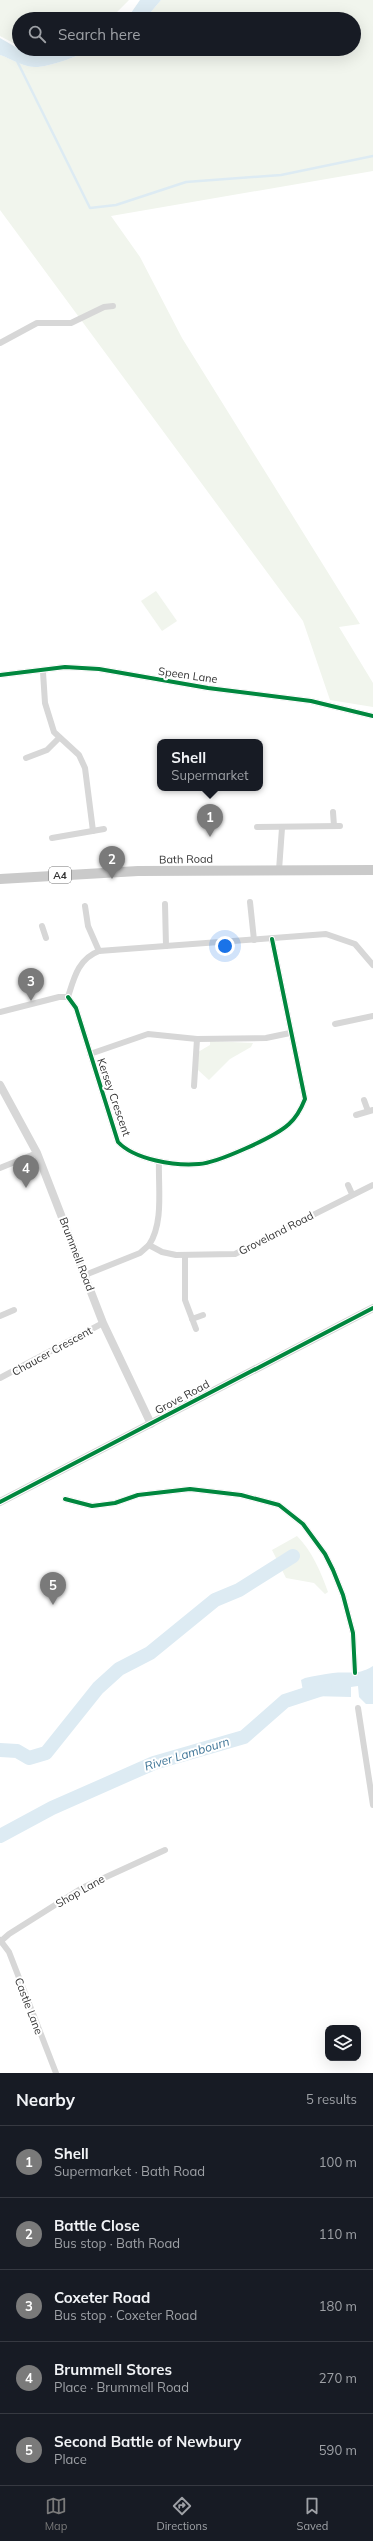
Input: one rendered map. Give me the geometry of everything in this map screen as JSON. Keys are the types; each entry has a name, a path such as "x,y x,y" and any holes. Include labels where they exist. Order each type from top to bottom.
{"main road":[{"name":"Bath Road","path":"0,879 138,871 373,870"}],"street":[{"path":"0,343 38,323 71,323 104,307 113,306"},
{"name":"Speen Lane","path":"0,675 43,672 65,667 99,669 208,688 311,701 373,716"},
{"path":"43,672 43,686 48,718 59,738 79,755 85,768 93,831"},
{"path":"26,758 47,750 59,738"},
{"path":"34,755 36,762"},
{"path":"257,827 282,828 337,826 333,812"},
{"path":"279,870 282,828"},
{"path":"52,838 61,833 104,829"},
{"path":"250,902 254,940"},
{"path":"165,904 166,946"},
{"path":"85,906 88,926 99,951"},
{"path":"42,926 46,938"},
{"path":"0,1012 59,997 68,997 78,967 90,955 99,951 272,939 318,934 333,935 355,944 373,965"},
{"name":"Kersey Crescent","path":"68,997 76,1008 118,1142 133,1154 160,1161 200,1164 238,1152 288,1125 299,1113 305,1099 290,1033 272,939"},
{"path":"335,1024 373,1016"},
{"path":"90,1054 148,1034 197,1038 266,1038 290,1033"},
{"path":"194,1086 197,1038"},
{"name":"Brummell Road","path":"0,1085 38,1153 86,1275 103,1323 151,1424"},
{"path":"356,1115 370,1111 364,1100"},
{"path":"0,1168 38,1153"},
{"path":"86,1275 140,1253 149,1245 157,1229 160,1161"},
{"name":"Groveland Road","path":"149,1245 162,1252 185,1256 228,1255 243,1251 352,1194 373,1185"},
{"path":"348,1186 352,1194"},
{"path":"185,1256 185,1300 196,1329"},
{"path":"0,1308 2,1316 14,1310"},
{"name":"Grove Road","path":"0,1502 373,1308"},
{"path":"192,1319 203,1315"},
{"name":"Chaucer Crescent","path":"0,1378 103,1323"},
{"path":"65,1499 92,1506 115,1503 138,1496 190,1489 241,1494 279,1505 303,1524 325,1554 333,1570 343,1595 353,1633 356,1673"},
{"path":"358,1708 373,1805"},
{"name":"Shop Lane","path":"0,1941 82,1888 165,1850"},
{"name":"Castle Lane","path":"0,1941 9,1952 56,2073"}],"shaded area":[{"path":"0,0 129,0 117,12 12,12 12,42 0,36"},
{"path":"140,0 161,0 151,12 132,12"},
{"path":"161,0 373,0 373,171 111,216 140,257 182,338 360,624 339,627 373,683 373,707 330,700 303,621 0,210 0,55 23,65 33,67 45,66 76,56 361,56 361,12 151,12"},
{"path":"0,38 12,45 12,56 76,56 45,66 33,67 23,65 0,55"},
{"path":"156,591 177,621 162,631 141,601"},
{"path":"210,1041 253,1043 251,1047 230,1059 209,1080 198,1070 198,1052 210,1045"},
{"path":"297,1536 312,1555 319,1569 328,1592 325,1594 314,1583 286,1578 272,1550"},
{"path":"373,1666 373,1704 366,1704 359,1697 358,1686 351,1687 351,1697 312,1696 303,1691 301,1680 305,1678 333,1673 358,1672"}],"waterway":[{"path":"17,61 90,208 116,205 186,182 281,175 373,156"},
{"path":"0,1750 17,1751 29,1758 46,1753 98,1688 119,1669 150,1653 215,1600 239,1590 293,1556"},
{"name":"River Lambourn","path":"0,1836 52,1808 154,1763 244,1737 285,1701 325,1688"}],"cycle path":[{"path":"0,675 65,667 99,669 208,688 311,701 373,716"},
{"path":"68,997 76,1008 118,1142 134,1153 167,1163 207,1163 232,1154 272,1136 289,1124 297,1116 305,1099 272,939"},
{"path":"0,1502 373,1308"},
{"path":"65,1499 92,1506 115,1503 138,1495 190,1489 241,1495 279,1505 303,1524 325,1554 333,1570 343,1595 353,1633 355,1673"}],"place":[{"name":"Shell","path":"210,837"},
{"name":"Battle Close","path":"112,879"},
{"name":"Coxeter Road","path":"31,1001"},
{"name":"Brummell Stores","path":"26,1188"},
{"name":"Second Battle of Newbury","path":"53,1605"}]}
